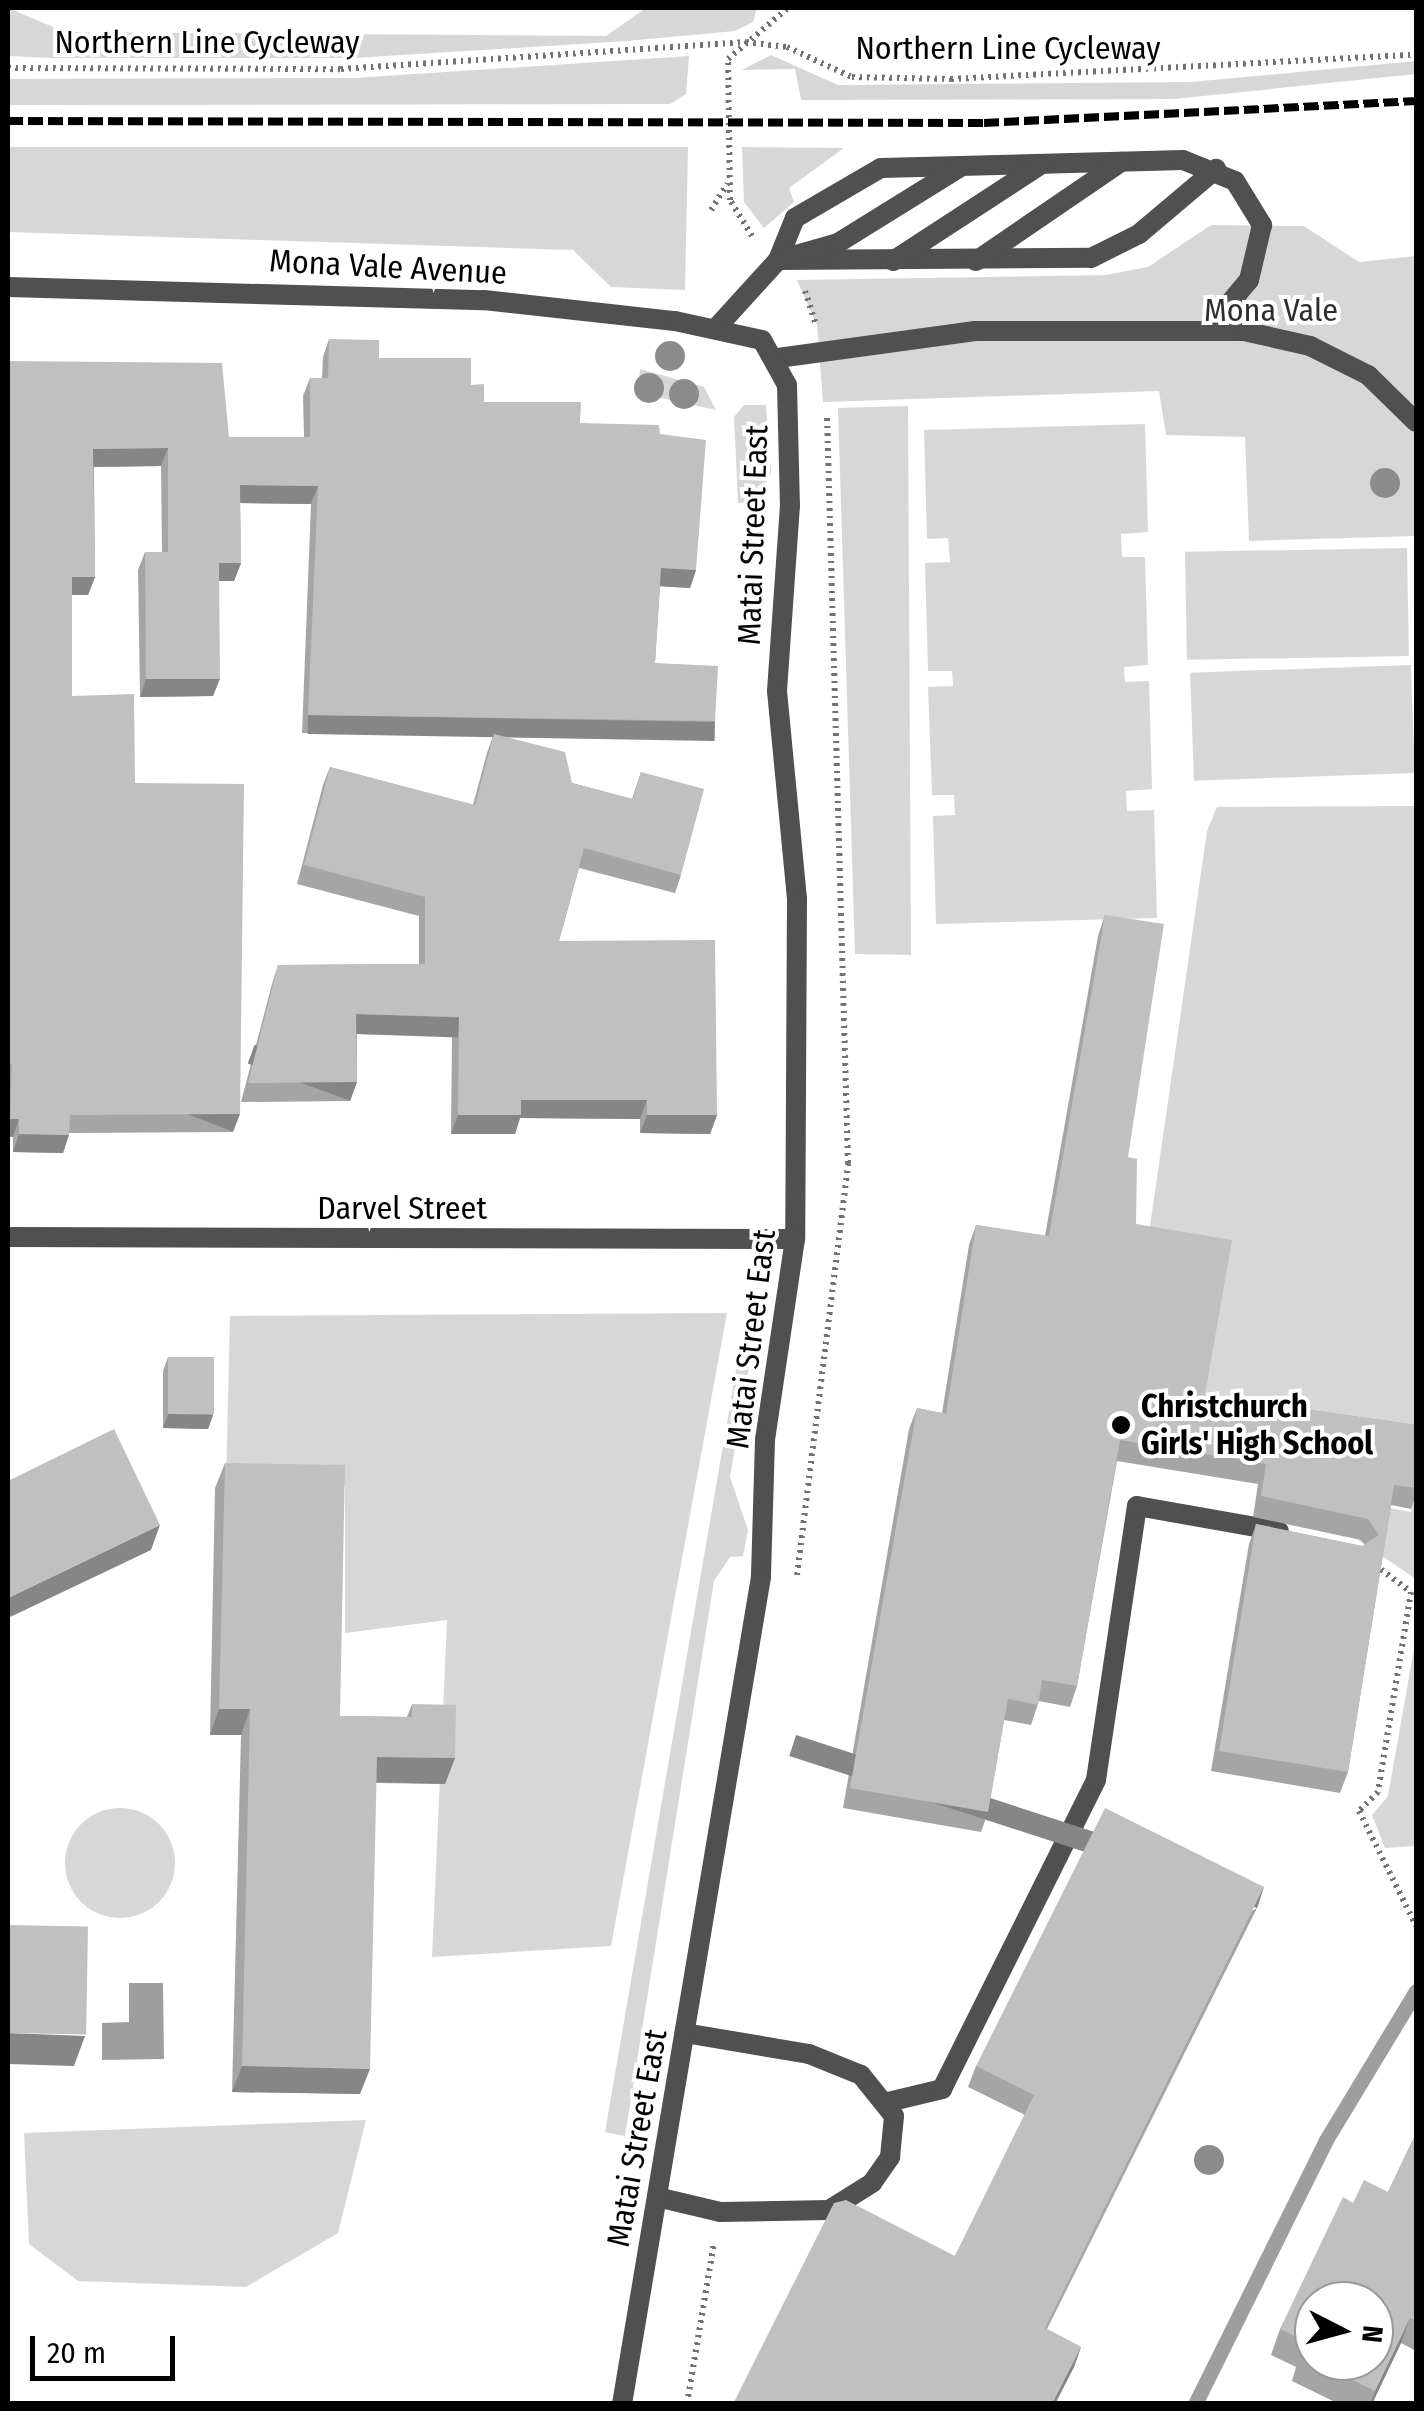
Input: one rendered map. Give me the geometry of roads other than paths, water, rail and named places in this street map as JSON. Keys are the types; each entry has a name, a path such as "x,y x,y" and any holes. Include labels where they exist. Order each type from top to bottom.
{"street":[{"path":"974,262 1121,162"},
{"path":"718,326 778,260 795,218 882,168 1121,162 1216,169 1260,210 1262,244 1250,280 1207,330"},
{"path":"778,260 838,243 966,164"},
{"path":"891,262 1042,164"},
{"path":"778,260 974,262 1091,258 1139,234 1216,169"},
{"name":"Mona Vale Avenue","path":"8,287 484,300 718,326 762,340 778,358"},
{"path":"778,358 975,331 1207,330 1310,346 1368,376 1416,422"},
{"name":"Matai Street East","path":"622,2404 761,1577 766,1440 796,1240 797,899 777,691 790,469 778,358"},
{"name":"Darvel Street","path":"8,1237 796,1240"},
{"path":"888,2102 942,2089 1096,1780 1137,1506 1358,1553"},
{"path":"685,2034 838,2062 888,2102"},
{"path":"657,2197 720,2212 782,2216 844,2203 886,2170 888,2102"}],"waterway":[{"path":"1195,2404 1326,2140 1416,1991"}],"railway":[{"path":"8,121 984,123 1416,101"}],"place":[{"name":"Christchurch Girls' High School","path":"1121,1425"}],"park label":[{"name":"Mona Vale","path":"1271,310"}]}
